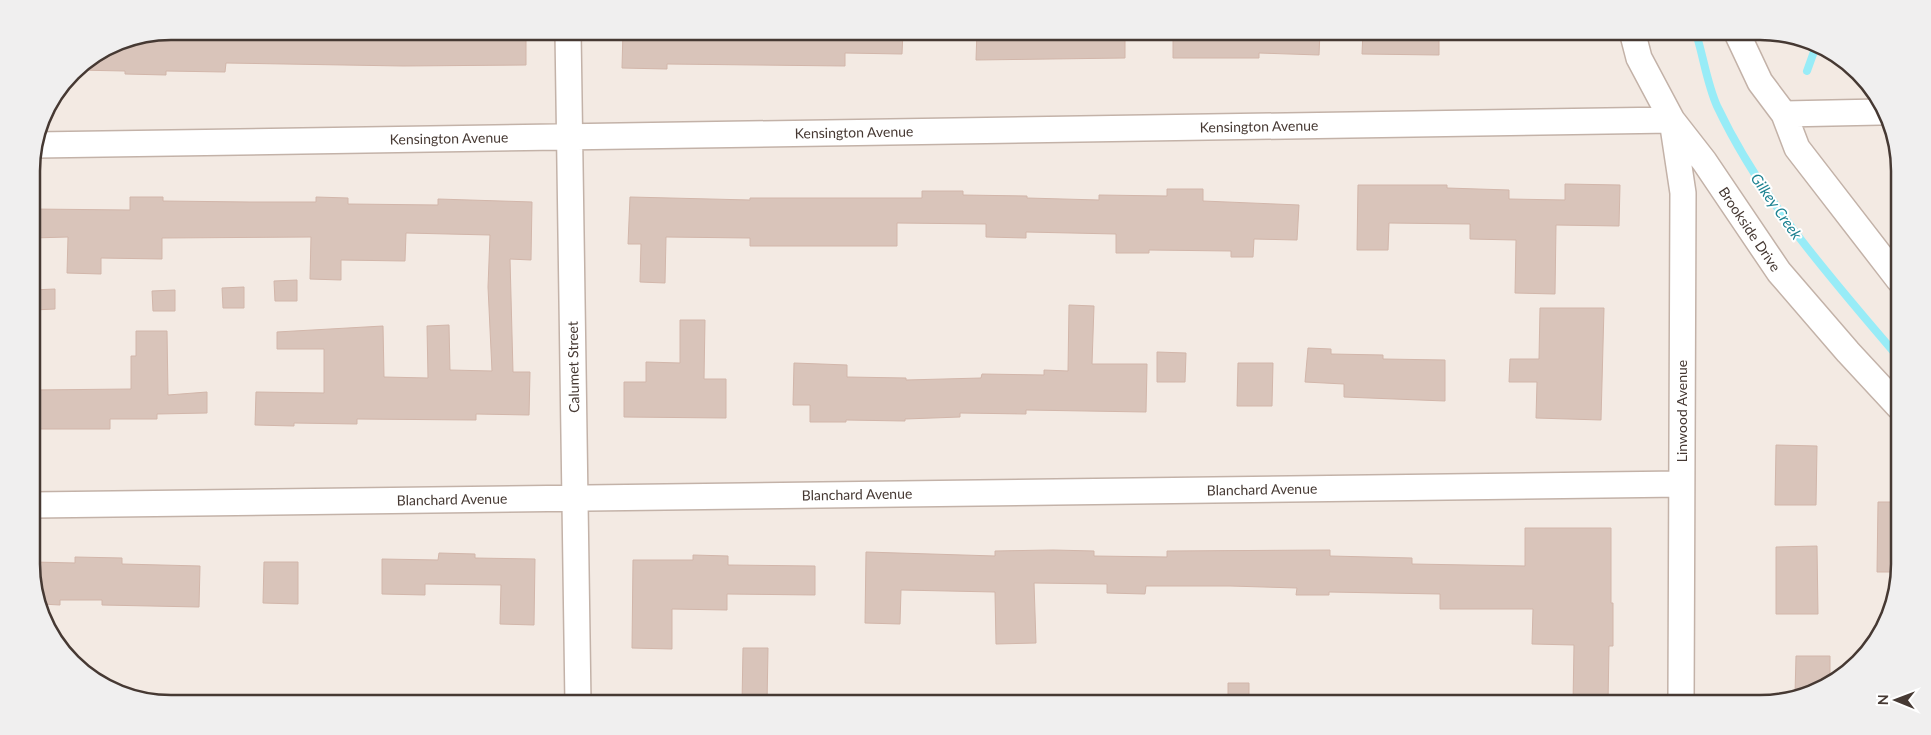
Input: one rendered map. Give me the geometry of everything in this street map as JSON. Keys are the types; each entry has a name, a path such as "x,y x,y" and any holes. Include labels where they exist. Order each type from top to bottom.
{"street":[{"name":"Calumet Street","path":"568,40 578,695"},
{"name":"Brookside Drive","path":"1634,40 1639,58 1672,120 1704,160 1779,272 1891,398"},
{"path":"1740,40 1760,82 1784,114 1797,148 1891,270"},
{"path":"1784,114 1876,112"},
{"name":"Kensington Avenue","path":"43,145 1672,120"},
{"name":"Linwood Avenue","path":"1672,120 1683,193 1681,695"},
{"name":"Blanchard Avenue","path":"40,505 1681,484"}],"building":[{"path":"162,40 526,40 526,65 403,66 226,63 225,72 166,71 166,75 125,74 125,71 88,70 105,58 129,47"},
{"path":"623,40 903,40 902,54 845,53 845,66 667,64 667,69 622,68"},
{"path":"977,40 1125,40 1125,58 976,60"},
{"path":"1173,40 1320,40 1319,55 1259,53 1259,58 1173,58"},
{"path":"1363,40 1439,40 1439,55 1362,54"},
{"path":"1565,184 1620,185 1619,226 1556,225 1555,294 1515,293 1516,240 1470,239 1470,224 1389,223 1388,250 1357,250 1358,185 1447,185 1447,188 1509,190 1509,199 1565,200"},
{"path":"1167,189 1203,189 1203,201 1299,205 1297,240 1254,239 1253,257 1231,257 1231,251 1149,250 1149,253 1116,253 1116,234 1026,232 1026,238 986,237 986,224 897,223 897,246 750,246 750,238 666,237 665,283 640,282 641,244 628,244 630,197 750,200 750,198 922,198 922,191 963,191 963,195 1099,200 1099,195 1167,196"},
{"path":"130,197 163,197 163,201 249,202 316,202 316,197 348,198 348,204 438,205 438,199 532,202 531,260 510,259 513,372 530,372 529,415 476,414 476,420 357,419 357,424 294,423 294,426 255,425 256,392 324,393 324,349 277,349 277,332 383,326 384,377 428,378 427,326 449,325 450,370 492,371 488,287 490,235 406,233 405,261 341,260 341,280 310,279 311,237 162,238 162,259 101,258 101,274 67,273 68,237 40,238 40,209 130,210"},
{"path":"297,280 297,301 275,301 274,281"},
{"path":"244,287 244,308 223,308 222,288"},
{"path":"55,289 55,309 40,310 40,290"},
{"path":"175,290 175,311 153,311 152,291"},
{"path":"1069,305 1094,306 1092,364 1147,364 1146,412 1026,410 1026,414 960,413 960,417 905,419 905,421 846,420 846,422 810,422 810,405 793,405 794,363 847,365 847,377 906,378 906,380 981,378 982,374 1044,375 1044,370 1068,371"},
{"path":"1540,308 1604,308 1601,420 1536,418 1537,382 1509,382 1510,359 1539,359"},
{"path":"680,320 705,320 704,379 726,379 726,418 624,417 624,382 646,382 646,362 680,363"},
{"path":"136,331 167,331 168,395 207,392 207,413 157,414 157,419 110,419 110,429 40,429 40,390 131,389 131,356 136,356"},
{"path":"1308,348 1331,349 1331,354 1383,355 1383,359 1445,360 1445,401 1344,397 1344,384 1305,382"},
{"path":"1157,352 1186,353 1185,382 1157,382"},
{"path":"1238,363 1273,363 1272,406 1237,406"},
{"path":"1776,445 1817,446 1816,505 1775,505"},
{"path":"1878,502 1891,502 1891,572 1877,572"},
{"path":"1525,528 1611,528 1613,646 1609,646 1608,695 1573,695 1574,645 1532,644 1533,609 1440,609 1440,594 1329,592 1329,595 1296,595 1297,588 1230,586 1146,586 1145,594 1107,593 1107,584 1034,583 1036,643 996,644 995,592 901,590 900,624 865,623 866,552 995,556 995,551 1053,550 1094,551 1094,556 1167,557 1167,551 1330,550 1330,556 1412,558 1412,564 1525,566"},
{"path":"1817,546 1818,614 1776,614 1776,547"},
{"path":"439,553 475,554 475,558 535,559 534,625 500,624 501,585 425,584 425,595 382,594 382,559 438,560"},
{"path":"693,555 728,556 728,565 815,566 815,595 727,594 727,610 672,609 672,649 632,648 633,560 693,560"},
{"path":"75,557 122,558 122,564 200,566 199,607 102,605 102,600 60,600 60,605 47,604 40,573 40,562 75,563"},
{"path":"264,562 298,562 298,604 263,603"},
{"path":"743,648 768,648 767,695 742,695"},
{"path":"1796,656 1830,656 1830,674 1810,685 1795,690"},
{"path":"1228,683 1249,683 1249,695 1228,695"}],"waterway":[{"name":"Gilkey Creek","path":"1698,40 1717,106 1755,174 1799,238 1891,349"},
{"path":"1807,71 1814,52"}]}
